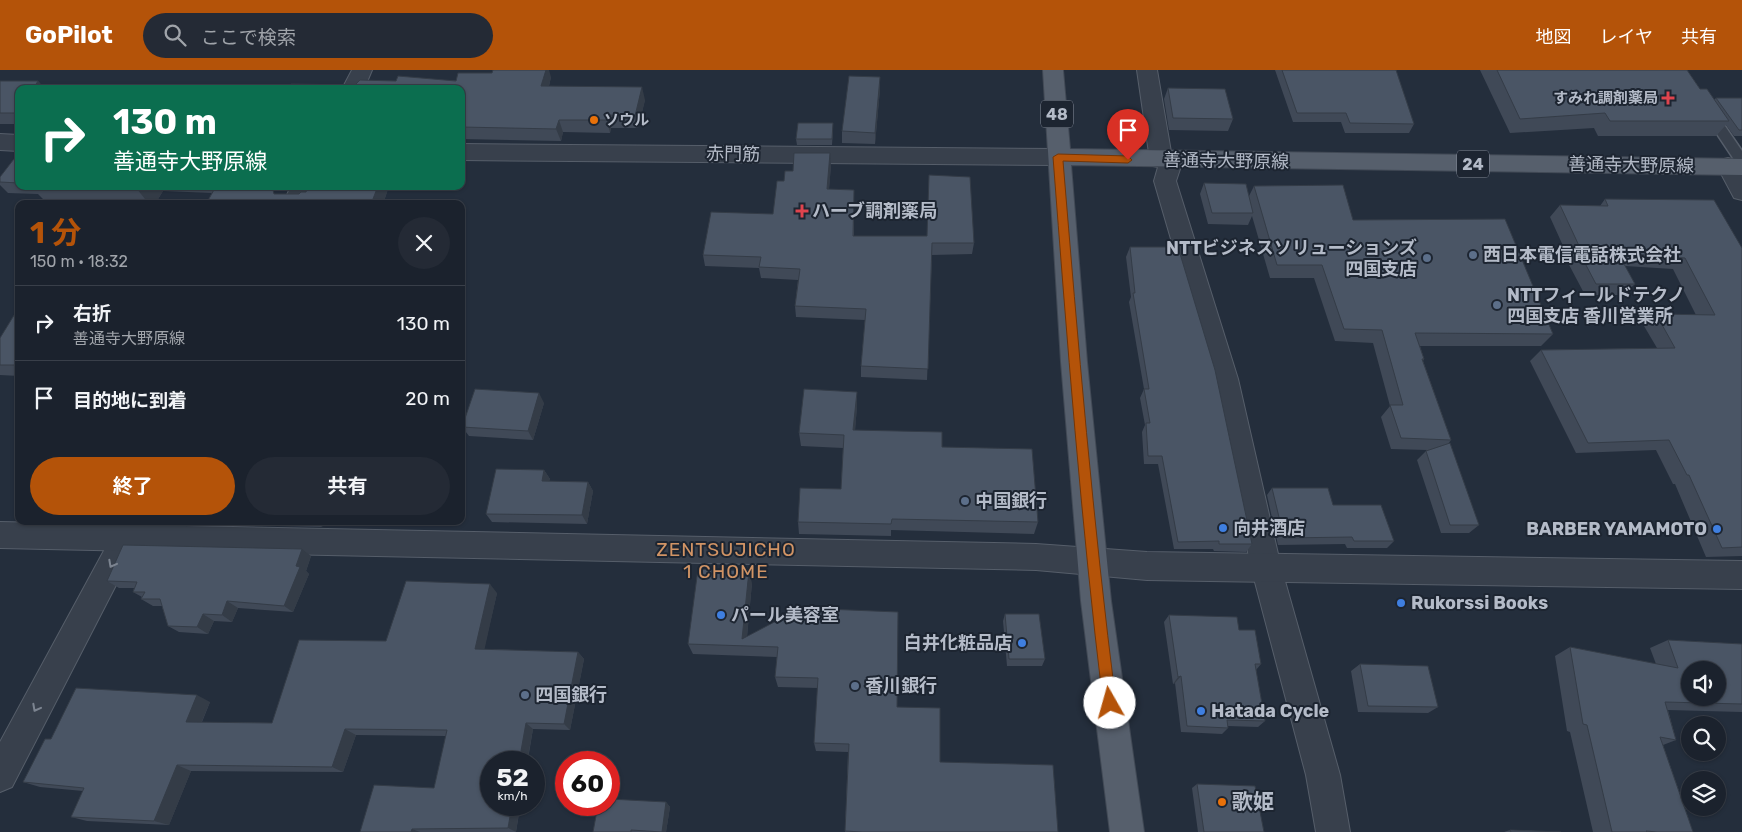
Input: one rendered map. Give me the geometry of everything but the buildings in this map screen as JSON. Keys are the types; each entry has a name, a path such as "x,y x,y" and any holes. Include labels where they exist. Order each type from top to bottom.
{"main road":[{"name":"48","path":"1053,70 1058,157"},
{"name":"善通寺大野原線","path":"1058,157 1166,160 1737,165"},
{"path":"1058,157 1074,362 1093,561 1127,832"}],"street":[{"path":"355,85 362,70"},
{"path":"1147,70 1166,160 1165,181 1225,379 1266,568 1323,775 1333,832"},
{"path":"0,142 15,143"},
{"name":"赤門筋","path":"465,152 1058,157"},
{"path":"1737,165 1742,192"},
{"path":"0,775 131,529"},
{"path":"0,535 131,529 1036,557 1147,566 1742,575"}],"lane":[{"path":"1700,100 1737,165"}],"place":[{"name":"すみれ調剤薬局","path":"1668,98"},
{"name":"ソウル","path":"594,120"},
{"name":"ハーブ調剤薬局","path":"802,211"},
{"name":"西日本電信電話株式会社","path":"1473,255"},
{"name":"NTTビジネスソリューションズ 四国支店","path":"1427,258"},
{"name":"NTTフィールドテクノ 四国支店 香川営業所","path":"1497,305"},
{"name":"中国銀行","path":"965,501"},
{"name":"向井酒店","path":"1223,528"},
{"name":"BARBER YAMAMOTO","path":"1717,529"},
{"name":"Rukorssi Books","path":"1401,603"},
{"name":"パール美容室","path":"721,615"},
{"name":"白井化粧品店","path":"1022,643"},
{"name":"香川銀行","path":"855,686"},
{"name":"四国銀行","path":"525,695"},
{"name":"Hatada Cycle","path":"1201,711"},
{"name":"歌姫","path":"1222,802"}],"district":[{"name":"ZENTSUJICHO 1 CHOME","path":"726,560"}],"route":[{"path":"1110,703 1094,581 1058,157 1128,160"}]}
